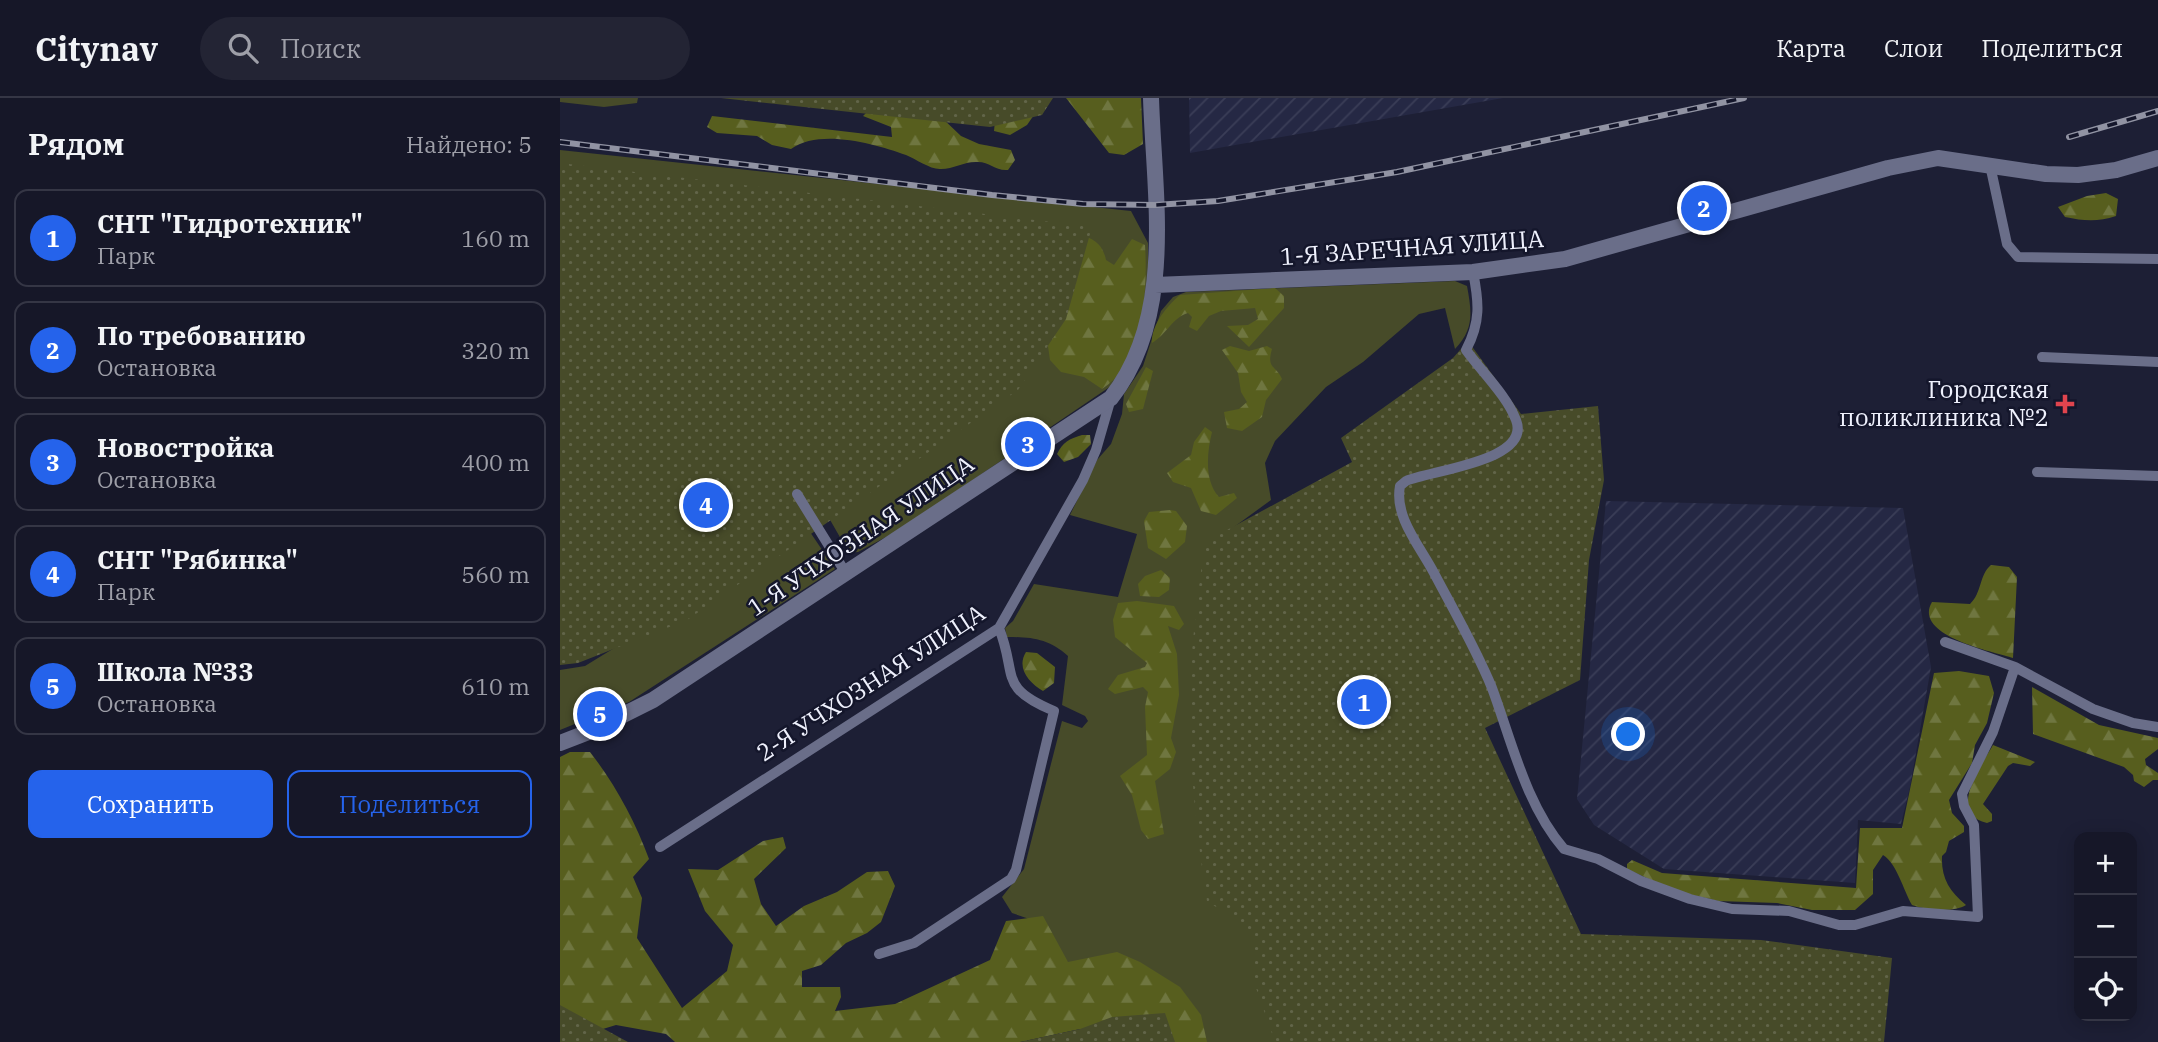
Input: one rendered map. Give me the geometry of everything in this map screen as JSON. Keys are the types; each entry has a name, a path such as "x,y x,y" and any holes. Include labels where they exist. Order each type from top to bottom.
{"street":[{"name":"1-Я УЧХОЗНАЯ УЛИЦА","path":"560,743 592,732 653,700 847,575 1111,398 1133,365 1155,285 1151,98"},
{"name":"1-Я ЗАРЕЧНАЯ УЛИЦА","path":"1155,285 1473,272 1564,259 1917,161 1961,159 2046,174 2078,175 2116,170 2158,158"},
{"path":"1990,165 2007,244 2018,257 2158,259"},
{"path":"1473,272 1479,302 1479,322 1466,350 1513,414 1519,429 1518,436 1515,444 1499,454 1406,481 1400,486 1398,508 1462,626 1490,685 1536,803 1564,849 1598,859 1641,881 1689,899 1732,909 1789,911 1839,925 1855,925 1903,911 1978,917 1974,825 1964,806 1962,794 1993,732 2015,667"},
{"path":"2042,357 2158,362"},
{"name":"2-Я УЧХОЗНАЯ УЛИЦА","path":"660,848 999,628 1083,480 1097,450 1111,398"},
{"path":"2037,471 2158,476"},
{"path":"797,494 847,575"},
{"path":"879,954 914,943 1011,879 1016,870 1054,711 1031,701 1011,682 1007,647 999,628"},
{"path":"1945,642 2015,667 2093,709 2158,727"}],"shaded area":[{"path":"1189,98 1503,98 1190,153"},
{"path":"1606,501 1903,508 1931,667 1901,824 1858,820 1855,883 1664,869 1594,825 1577,799"}],"green space":[{"path":"560,98 638,98 637,103 604,107 560,102"},
{"path":"721,98 1053,98 1042,115 990,127"},
{"path":"1066,98 1141,98 1143,144 1124,155 1109,153"},
{"path":"872,107 941,117 961,136 979,144 1011,150 1015,160 1008,170 978,162 937,169 879,146 848,140 817,140 791,149 772,145 757,136 717,133 707,127 712,116 892,137 891,127 863,116"},
{"path":"996,111 1036,112 1027,125 1010,135 994,131"},
{"path":"560,150 1131,211 1148,243 1148,301 1114,384 899,530 858,552 849,553 821,504 560,166"},
{"path":"560,163 1092,227 1066,319 1018,390 687,620 578,663 560,665"},
{"path":"2106,193 2118,199 2116,216 2097,220 2065,217 2058,207 2087,196"},
{"path":"1075,233 1095,241 1102,248 1106,260 1114,265 1132,239 1145,245 1144,304 1140,324 1126,362 1116,377 1102,389 1084,377 1061,372 1050,360 1047,339"},
{"path":"1455,281 1467,286 1470,320 1466,335 1455,349 1445,308 1419,314 1363,362 1326,387 1275,441 1265,463 1271,500 1212,543 1259,939 1276,1042 1180,1042 1086,967 1060,960 1041,923 1012,913 1002,897 1024,869 1062,721 1082,728 1088,721 1085,716 1062,705 1068,656 1040,640 1007,637 1005,628 1013,621 1034,584 1118,597 1137,534 1070,515 1097,460 1111,444 1122,414 1124,394 1143,366 1161,311 1173,297 1186,292"},
{"path":"1275,288 1284,296 1284,308 1249,347 1227,326 1248,325 1258,319 1255,308 1221,311 1209,316 1197,331 1189,327 1192,317 1188,313 1182,315 1152,343 1157,323 1180,295"},
{"path":"1468,341 1521,414 1598,406 1604,480 1589,560 1580,680 1485,728 1581,934 1761,940 1892,958 1884,1042 1275,1042 1255,985 1253,941 1236,920 1207,901 1193,791 1190,701 1194,633 1205,542 1352,462 1341,438 1453,358"},
{"path":"1230,346 1249,351 1267,346 1272,349 1271,364 1282,379 1266,400 1262,417 1242,431 1227,428 1224,412 1239,409 1247,402 1241,392 1238,373 1222,350"},
{"path":"1146,367 1153,371 1143,409 1129,412 1126,404"},
{"path":"1205,427 1212,432 1208,466 1214,490 1219,497 1234,493 1237,498 1216,515 1201,511 1191,488 1173,482 1167,473 1191,455 1194,442"},
{"path":"1090,435 1091,444 1078,457 1064,462 1057,454 1059,450 1073,438"},
{"path":"1176,511 1187,526 1185,542 1166,559 1148,548 1144,521 1149,512"},
{"path":"808,529 835,569 629,702 560,730 560,670 585,666"},
{"path":"1991,565 2009,567 2017,577 2013,658 1974,647 1944,633 1934,624 1929,614 1932,602 1970,604"},
{"path":"1161,570 1170,578 1169,590 1159,597 1140,596 1138,584 1145,576"},
{"path":"1137,601 1174,606 1184,624 1179,630 1168,626 1177,654 1179,695 1171,738 1176,752 1170,769 1155,781 1164,834 1148,839 1141,830 1132,795 1120,776 1147,755 1145,707 1148,692 1143,687 1115,694 1108,689 1118,675 1145,667 1147,663 1115,637 1113,620 1118,603"},
{"path":"1026,652 1037,653 1055,667 1054,683 1043,691 1033,684 1023,669"},
{"path":"1959,671 1989,676 1994,693 1987,723 1975,745 1972,763 1949,800 1952,813 1964,826 1964,832 1949,841 1942,856 1943,871 1955,895 1966,905 1961,908 1939,910 1912,905 1896,871 1883,855 1873,870 1873,894 1855,910 1812,910 1777,903 1718,901 1675,891 1627,869 1627,864 1632,860 1662,873 1856,888 1860,828 1902,828 1934,673"},
{"path":"2032,687 2099,725 2158,738 2158,749 2145,759 2146,765 2158,773 2158,780 2153,780 2144,787 2134,781 2133,775 2124,767 2033,734"},
{"path":"1993,745 2035,762 2030,766 2013,763 2008,766 1983,804 1992,814 1992,821 1987,823 1975,818 1969,810 1968,799 1975,776"},
{"path":"570,752 590,752 624,803 637,831 649,859 633,877 642,898 637,938 682,1008 727,971 733,945 705,911 688,869 718,870 763,841 783,837 786,848 754,879 761,904 776,926 804,906 837,892 867,872 888,871 895,886 881,922 867,933 846,943 821,965 802,971 802,987 840,987 841,997 835,1011 895,1004 990,960 1006,921 1043,916 1068,962 1117,952 1140,962 1180,987 1201,1015 1207,1042 1122,1042 1080,1029 1020,1042 675,1042 666,1034 616,1025 583,1035 560,1034 560,757"},
{"path":"560,1005 628,1042 560,1042"},
{"path":"1165,1013 1175,1042 1020,1042 1080,1029 1112,1017"}],"railway":[{"path":"560,142 992,195 1083,204 1155,205 1218,201 1397,172 1744,98"},
{"path":"2069,137 2158,111"}],"place":[{"name":"По требованию","path":"1704,208"},
{"name":"Городская поликлиника №2","path":"2065,404"},
{"name":"Новостройка","path":"1028,444"},
{"name":"СНТ \"Рябинка\"","path":"706,505"},
{"name":"СНТ \"Гидротехник\"","path":"1364,702"},
{"name":"Школа №33","path":"600,714"}]}
